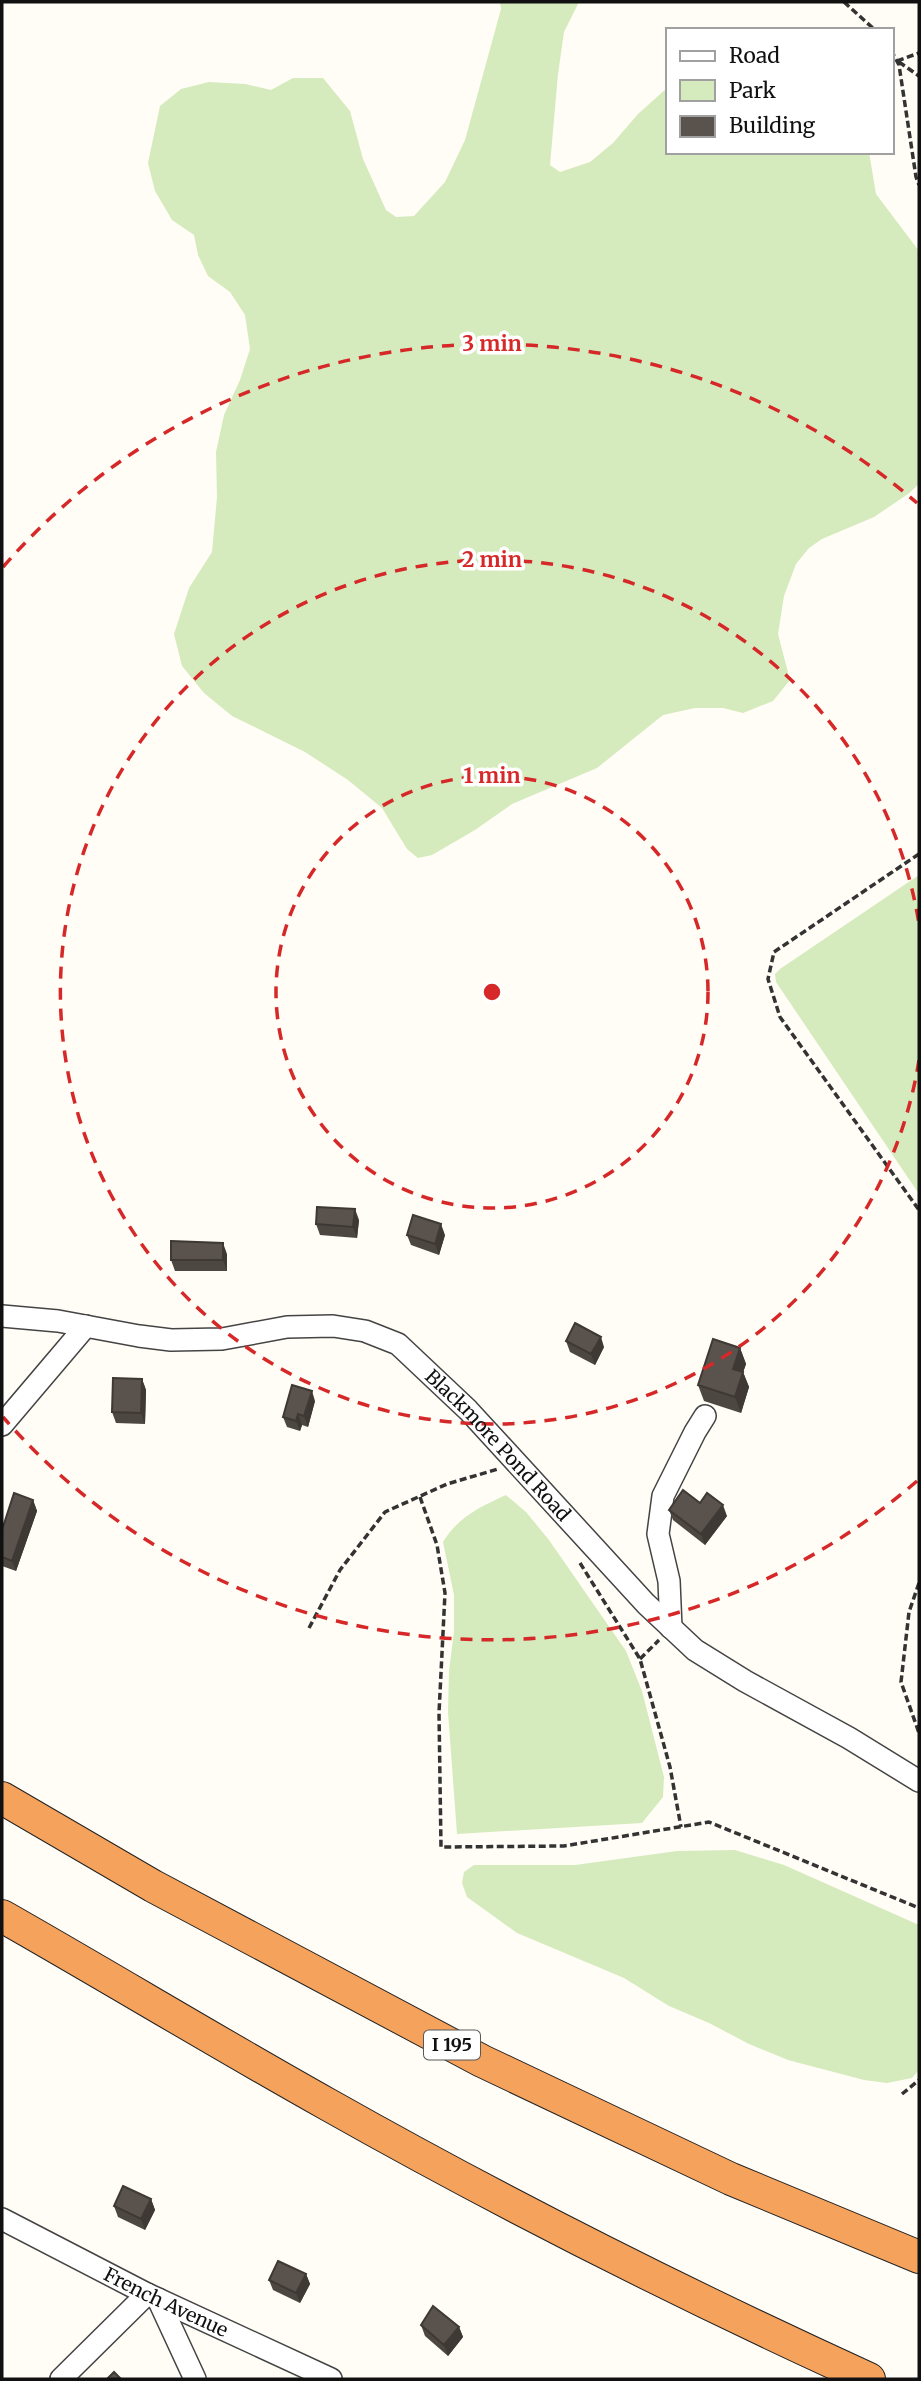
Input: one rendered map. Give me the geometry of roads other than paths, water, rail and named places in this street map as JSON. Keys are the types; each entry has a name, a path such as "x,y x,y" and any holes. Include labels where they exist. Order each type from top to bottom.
{"highway":[{"name":"I 195","path":"2,1798 153,1886 482,2061 731,2179 919,2257"},
{"path":"2,1916 327,2105 567,2234 753,2326 869,2379"}],"street":[{"name":"Blackmore Pond Road","path":"2,1316 171,1340 222,1339 287,1327 332,1326 374,1334 398,1344 468,1410 637,1594 695,1650 919,1781"},
{"path":"2,1425 86,1326"},
{"path":"671,1628 669,1581 658,1534 663,1496 705,1416"},
{"name":"French Avenue","path":"2,2219 152,2297 331,2379"},
{"path":"61,2379 152,2297 195,2379"}]}
